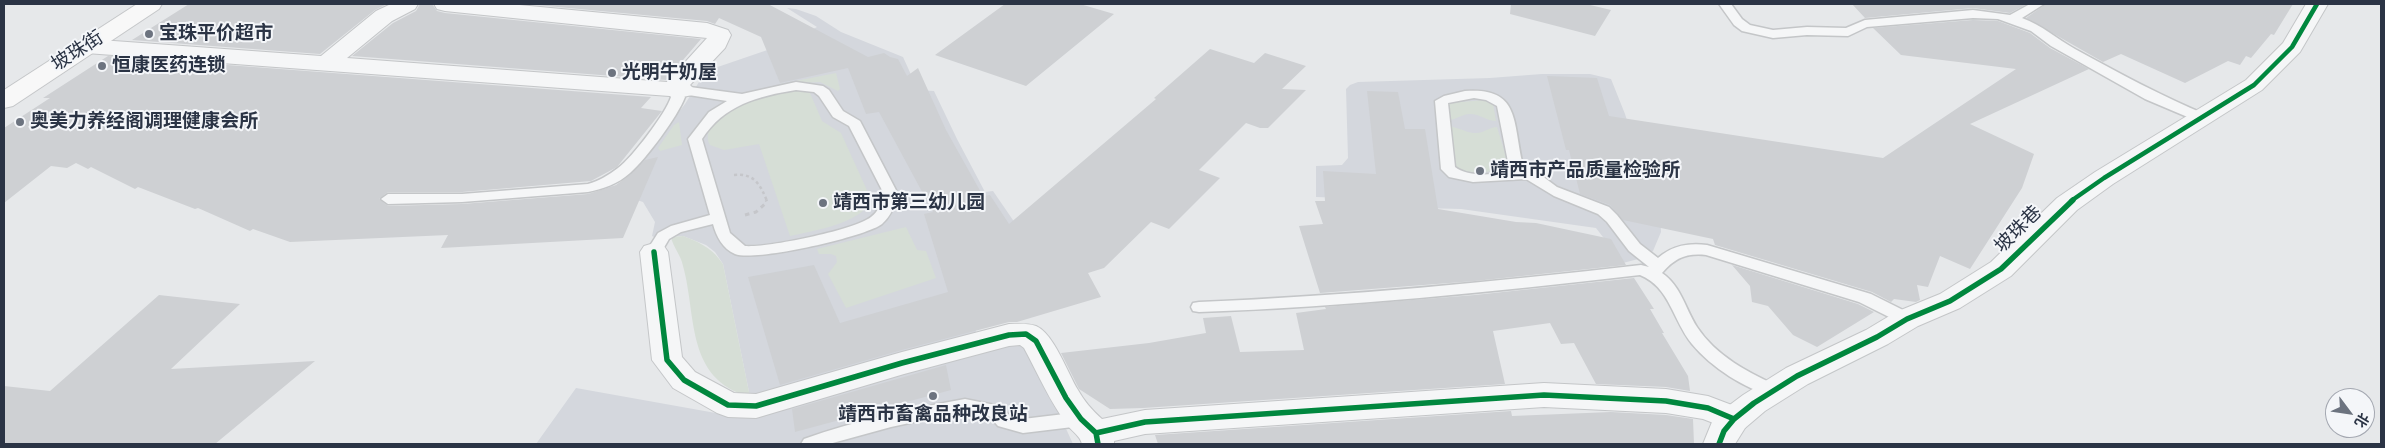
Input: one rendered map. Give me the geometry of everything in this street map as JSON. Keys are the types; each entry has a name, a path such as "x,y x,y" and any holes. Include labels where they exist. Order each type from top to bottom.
{"main road":[{"name":"坡珠街","path":"4,83 127,4"},
{"name":"坡珠街","path":"4,101 151,4"}],"street":[{"path":"327,63 384,16 407,4"},
{"path":"86,46 677,90 718,43 720,35 707,30 445,4"},
{"name":"坡珠巷","path":"1726,431 1774,391 1797,376 1877,337 1907,319 1950,301 2001,269 2067,204 2104,178 2254,85 2292,47 2317,4"},
{"path":"654,252 667,360 684,380 728,405 756,406 902,363 1009,335 1026,334 1036,341 1066,398 1092,432 1145,422 1198,416 1544,394 1666,401 1708,408 1726,431"}],"lane":[{"path":"1725,4 1738,22 1746,28 1773,34 1807,31 1848,32 1865,24 1953,17 1972,13 2000,15 2047,35 2063,48 2150,96 2202,118"},
{"path":"2012,19 2038,4"},
{"path":"796,86 818,89 824,93 838,114 855,124 891,194 888,207 881,219 868,226 776,248 742,251 731,245 723,234 695,139 712,115 725,105 742,97 796,86"},
{"path":"388,199 462,198 588,188 603,184 625,170 673,111 678,97 677,90 700,92 716,96 742,97"},
{"path":"1529,175 1465,178 1451,173 1448,169 1440,106 1442,101 1449,98 1482,94 1499,100 1503,105 1515,162 1529,175 1565,196 1598,207 1610,215 1635,249 1657,269 1673,294 1681,314 1696,337 1712,355 1738,374 1774,391"},
{"path":"654,252 663,236 676,229 719,220"},
{"path":"1199,307 1299,303 1387,294 1486,288 1622,271 1657,269 1679,251 1690,247 1707,250 1851,293 1907,319"},
{"path":"810,444 891,420 964,405 994,411 1004,421 1023,426 1092,432"}],"path":[{"path":"707,181 737,174 751,176 759,181 767,202 756,212 719,220"}],"shaded area":[{"name":"靖西市第三幼儿园","path":"787,8 816,16 841,32 903,57 918,90 934,91 985,192 993,191 1015,223 970,316 977,334 750,397 723,264 715,252 706,245 683,236 656,238 652,236 655,222 643,202 615,193 685,104 706,71 782,45 817,27"},
{"path":"836,73 840,89 838,91 820,82 780,84"},
{"name":"靖西市产品质量检验所","path":"1542,74 1590,74 1611,79 1625,114 1645,177 1660,209 1661,232 1653,251 1646,257 1623,263 1596,228 1461,209 1385,207 1344,198 1316,197 1316,166 1342,165 1348,158 1346,89 1350,85 1358,82 1490,78"},
{"path":"799,90 810,93 822,121 841,133 871,199 866,207 848,220 836,225 790,236 759,144 724,150 710,145 708,136 711,127 718,118 738,105 775,93"},
{"path":"1485,100 1493,103 1496,121 1470,114 1448,120 1446,105 1448,103"},
{"path":"679,122 682,145 660,151 658,148 674,125"},
{"path":"1448,126 1474,133 1497,127 1507,160 1504,170 1466,174 1455,171"},
{"path":"906,227 917,250 926,251 936,278 846,308 828,274 837,262 836,256 819,254 817,249"},
{"path":"683,236 706,247 723,264 750,397 729,388 714,376 704,361 697,344 682,262 671,237"},
{"name":"靖西市畜禽品种改良站","path":"1018,343 1031,352 1073,444 536,444 576,388 738,417"}],"building":[{"path":"189,4 387,4 375,10 320,54 132,40"},
{"path":"420,4 432,4 437,11 445,13 701,39 666,80 352,56 393,23 416,11"},
{"path":"526,4 768,4 868,57 884,53 898,59 907,76 918,68 946,130 983,196 990,195 1009,224 1156,99 1154,98 1210,49 1254,63 1265,53 1306,66 1282,89 1306,90 1268,128 1260,128 1246,123 1199,170 1220,178 1169,229 1151,222 1104,268 1088,273 1101,297 1017,322 1009,322 902,350 780,385 748,277 814,265 840,323 948,292 924,214 933,212 879,112 866,114 848,68 780,83 761,37 719,18 715,24 707,21"},
{"path":"1005,4 1080,4 1114,14 1026,86 935,55"},
{"path":"1511,4 1586,4 1611,10 1595,36 1510,14"},
{"path":"1852,4 2027,4 2010,13 1973,8 1865,18"},
{"path":"2046,4 2293,4 2274,35 2271,34 2251,58 2246,56 2240,65 2228,61 2185,83 2121,54 2103,62 2026,18"},
{"path":"1973,20 1998,21 2030,33 2050,48 2089,69 1970,124 2034,154 2022,188 1970,269 1940,256 1928,287 1917,285 1920,300 1916,302 1894,299 1891,302 1872,292 1715,245 1713,239 1623,220 1610,205 1580,194 1569,150 1566,150 1547,76 1597,78 1609,116 1883,158 2016,69 1901,55 1873,28"},
{"path":"108,56 651,97 641,108 662,111 617,167 591,181 462,192 388,192 379,199 388,206 462,204 588,194 616,185 645,160 658,157 623,238 441,248 448,235 290,242 253,229 250,231 198,208 195,209 138,187 135,189 91,167 88,169 76,163 67,168 51,166 4,203 4,128 50,98 43,98"},
{"path":"1367,91 1398,92 1405,129 1425,129 1438,209 1516,222 1536,223 1611,239 1626,265 1475,281 1320,293 1299,226 1323,224 1315,201 1325,201 1323,171 1376,174"},
{"path":"1732,265 1858,304 1874,312 1817,347 1793,335 1768,306 1752,302 1750,286"},
{"path":"1634,278 1654,309 1650,309 1688,376 1690,391 1666,387 1596,384 1574,343 1561,344 1550,323 1493,331 1505,384 1143,408 1110,409 1079,389 1061,353 1149,343 1206,333 1203,318 1231,316 1240,352 1304,350 1296,313 1326,309 1325,307 1475,295"},
{"path":"159,295 240,304 171,369 315,361 215,444 4,444 4,386 50,391"},
{"path":"946,365 951,390 795,432 792,409"},
{"path":"1511,411 1512,416 1611,412 1666,415 1693,419 1694,444 1158,444 1155,435"}],"cycle path":[{"path":"1719,444 1724,431 1734,419 1754,403 1797,376 1877,337 1907,319 1950,301 2001,269 2067,204 2104,178 2254,85 2292,47 2317,4"},
{"path":"654,252 667,360 684,380 728,405 756,406 902,363 1009,335 1026,334 1036,341 1066,398 1081,419 1096,433"},
{"path":"1098,444 1096,433 1145,422 1544,395 1666,401 1708,408 1734,419"}],"place":[{"name":"宝珠平价超市","path":"149,34"},
{"name":"恒康医药连锁","path":"102,66"},
{"name":"光明牛奶屋","path":"612,73"},
{"name":"奥美力养经阁调理健康会所","path":"20,122"},
{"name":"靖西市产品质量检验所","path":"1480,171"},
{"name":"靖西市第三幼儿园","path":"823,203"},
{"name":"靖西市畜禽品种改良站","path":"933,396"}]}
